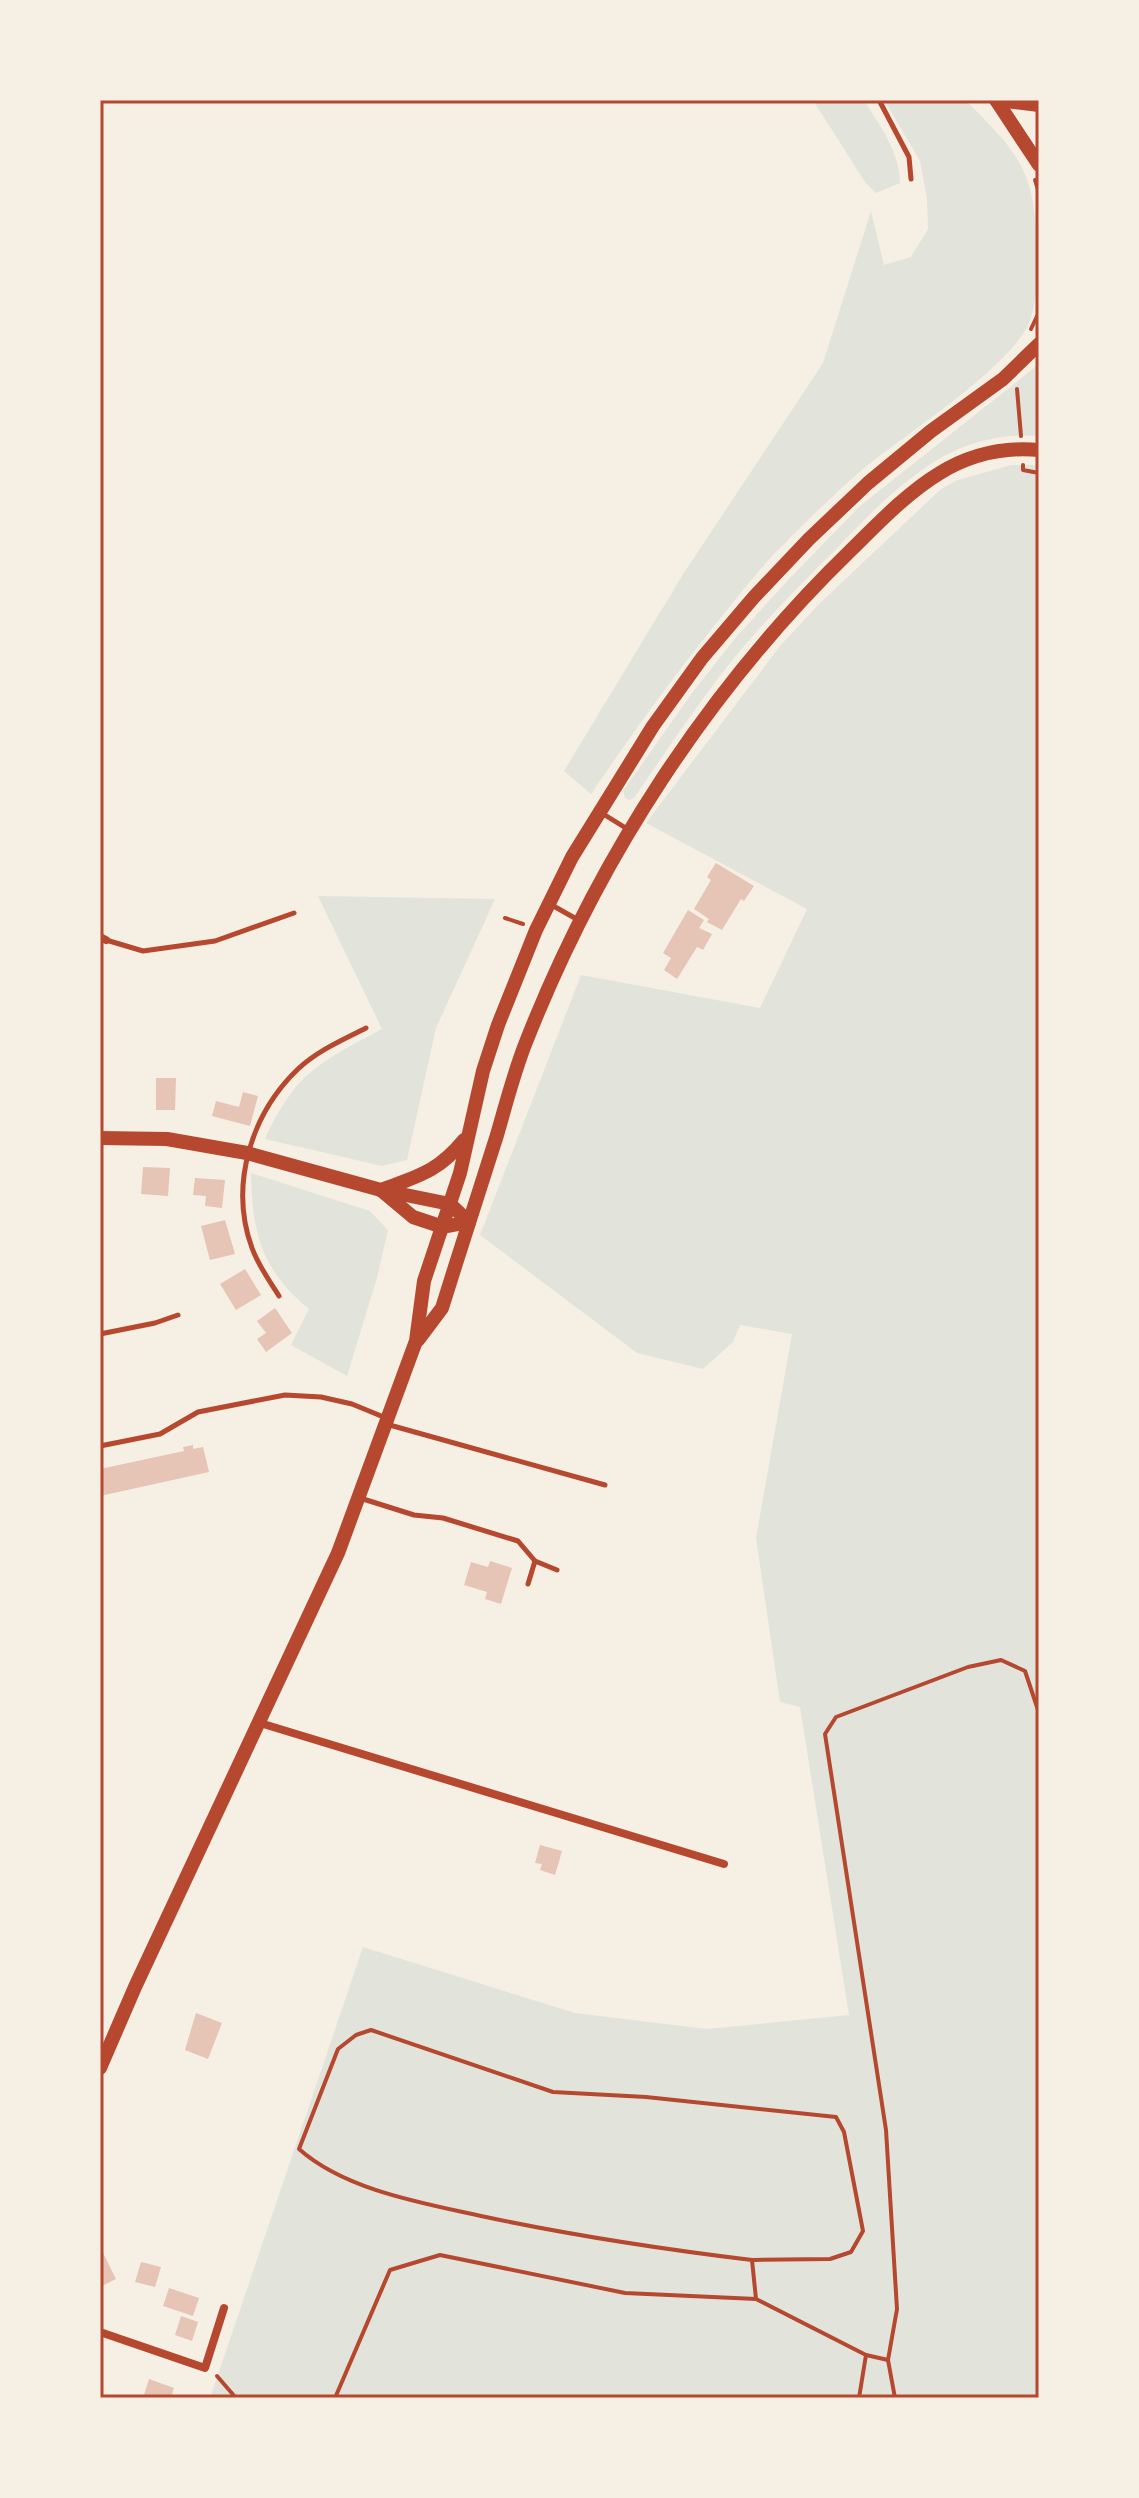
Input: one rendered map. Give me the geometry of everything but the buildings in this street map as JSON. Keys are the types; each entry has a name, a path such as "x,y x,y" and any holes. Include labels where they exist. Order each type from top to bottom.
{"street":[{"path":"996,100 1039,105"},
{"path":"996,100 1039,165"},
{"path":"100,2068 338,1553 416,1341 424,1281 460,1173 467,1136 498,1025 548,903 599,812 653,726 702,658 754,597 868,483 931,431 1010,373 1039,344"},
{"path":"416,1341 442,1308 525,1045 580,921 655,790 731,683 779,625 847,553 903,500 937,473 988,451 1039,450"},
{"path":"381,1190 436,1168 450,1157 467,1136"},
{"path":"100,1138 167,1139 247,1153 381,1190 450,1204 469,1222"},
{"path":"381,1190 413,1217 443,1227 469,1222"},
{"path":"260,1723 724,1864"},
{"path":"100,2332 205,2368 224,2308"}],"lane":[{"path":"879,100 903,142 909,157 911,179"},
{"path":"599,812 630,831"},
{"path":"548,903 580,921"},
{"path":"103,939 143,951 215,941 294,913"},
{"path":"279,1296 252,1248 244,1217 241,1186 247,1153 275,1094 299,1067 329,1046 366,1028"},
{"path":"100,1334 178,1315"},
{"path":"100,1446 160,1434 198,1412 285,1395 321,1397 352,1404 386,1421 605,1485"},
{"path":"359,1497 414,1515 443,1518 518,1541 535,1561 557,1570"},
{"path":"528,1584 535,1561"}],"path":[{"path":"1024,339 1039,312"},
{"path":"1010,373 1017,387 1023,470 1039,473"},
{"path":"505,918 526,926"},
{"path":"895,2398 888,2360 897,2309 886,2130 825,1734 836,1717 968,1667 1001,1660 1025,1671 1039,1713"},
{"path":"371,2030 553,2092 646,2097 836,2117 844,2132 863,2231 851,2252 830,2259 752,2260 546,2230 395,2197 315,2164 299,2149 338,2049 356,2035 371,2030"},
{"path":"335,2398 390,2270 440,2255 625,2293 756,2299 866,2355 888,2360"},
{"path":"752,2260 756,2299"},
{"path":"859,2398 866,2355"},
{"path":"205,2368 217,2376 236,2398"}],"shaded area":[{"path":"813,100 864,100 893,150 900,183 876,193 865,182"},
{"path":"884,100 965,100 1014,155 1024,172 1034,210 1036,286 1029,323 1018,341 978,380 862,470 769,559 676,674 591,794 564,771 682,576 823,363 871,211 884,265 911,257 928,229 927,199 920,161"},
{"path":"1039,364 1039,437 1003,437 966,446 930,465 888,497 756,633 705,696 634,798 625,798 623,791 692,693 737,636 790,578 860,506"},
{"path":"1011,465 1039,465 1039,2398 210,2398 363,1947 575,2013 707,2029 849,2015 800,1707 780,1702 756,1538 792,1334 740,1325 733,1342 703,1369 637,1353 480,1235 581,975 760,1008 807,909 646,823 780,646 821,602 940,490 955,481"},
{"path":"318,896 495,899 436,1028 407,1160 382,1166 265,1139 276,1116 299,1083 326,1061 382,1029"},
{"path":"251,1173 370,1211 388,1230 347,1376 291,1345 309,1309 280,1280 262,1248 254,1214"}]}
